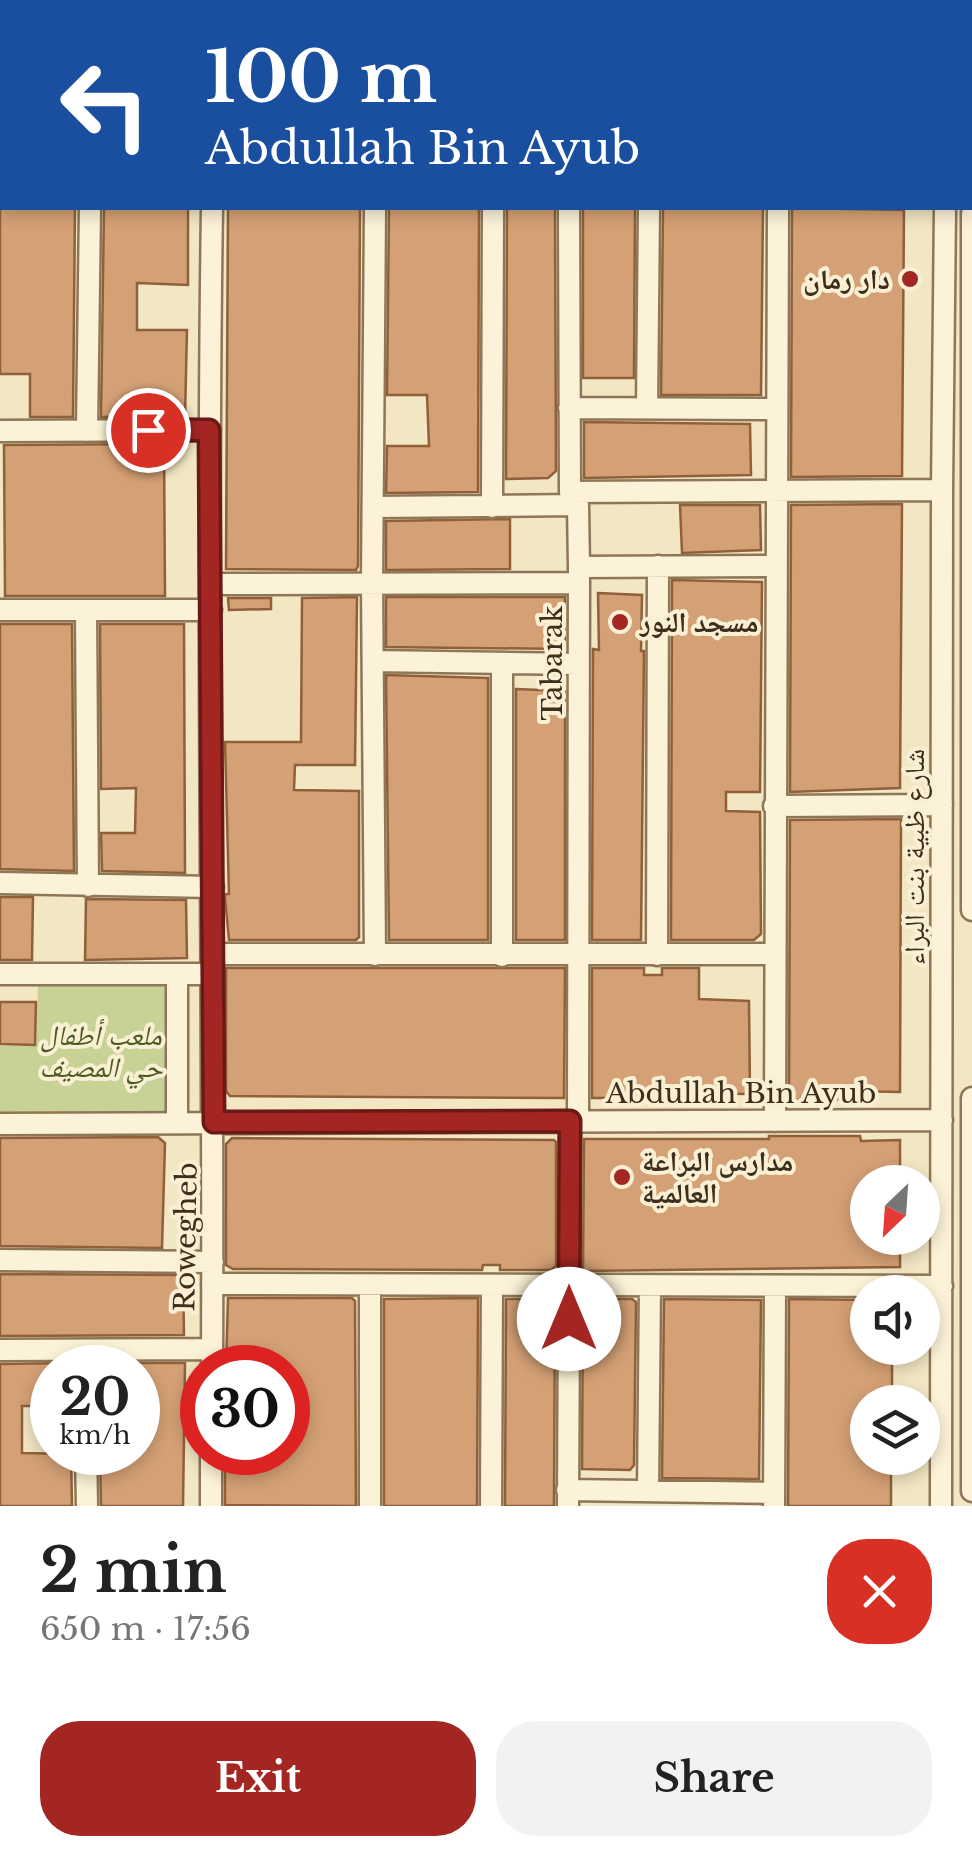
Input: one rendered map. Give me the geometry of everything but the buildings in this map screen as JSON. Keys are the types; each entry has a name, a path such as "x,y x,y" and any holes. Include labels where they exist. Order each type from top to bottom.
{"street":[{"path":"87,430 90,210"},
{"name":"Rowegheb","path":"212,210 212,1345"},
{"path":"374,955 375,210"},
{"path":"492,507 494,210"},
{"name":"Tabarak","path":"568,1498 579,664 579,575 569,408 569,210"},
{"path":"647,408 648,210"},
{"path":"775,1120 778,210"},
{"name":"شارع ظبية بنت البراء","path":"941,1506 945,210"},
{"name":"شارع ظبية بنت البراء","path":"972,213 972,910"},
{"path":"569,408 777,409"},
{"path":"0,431 209,430"},
{"path":"374,506 492,507 574,499 777,490 942,490"},
{"path":"210,584 372,583 579,575 658,566 775,566"},
{"path":"656,955 658,566"},
{"path":"0,610 211,610"},
{"path":"86,612 88,886"},
{"path":"373,661 579,664"},
{"path":"502,663 502,956"},
{"path":"774,806 942,805"},
{"path":"0,884 213,887"},
{"path":"0,974 177,975 212,964 374,955 774,954"},
{"path":"177,975 177,1122"},
{"path":"972,1098 972,1491"},
{"name":"Abdullah Bin Ayub","path":"0,1124 942,1120"},
{"path":"0,1260 213,1262"},
{"path":"212,1284 942,1286"},
{"path":"370,1285 370,1506"},
{"path":"491,1506 492,1285"},
{"path":"648,1491 650,1286"},
{"path":"568,1498 648,1491 774,1500 776,1286"},
{"path":"0,1350 30,1353"},
{"path":"86,1475 87,1506"},
{"path":"211,1506 212,1475"}],"green space":[{"name":"ملعب أطفال حي المصيف","path":"166,983 168,1116 0,1117 0,1046 36,1046 38,985"}],"place":[{"name":"دار رمان","path":"910,279"},
{"name":"مسجد النور","path":"620,622"},
{"name":"مدارس البراعة العالمية","path":"622,1177"}],"route":[{"path":"148,430 209,430 214,1122 570,1121 569,1319"}]}
